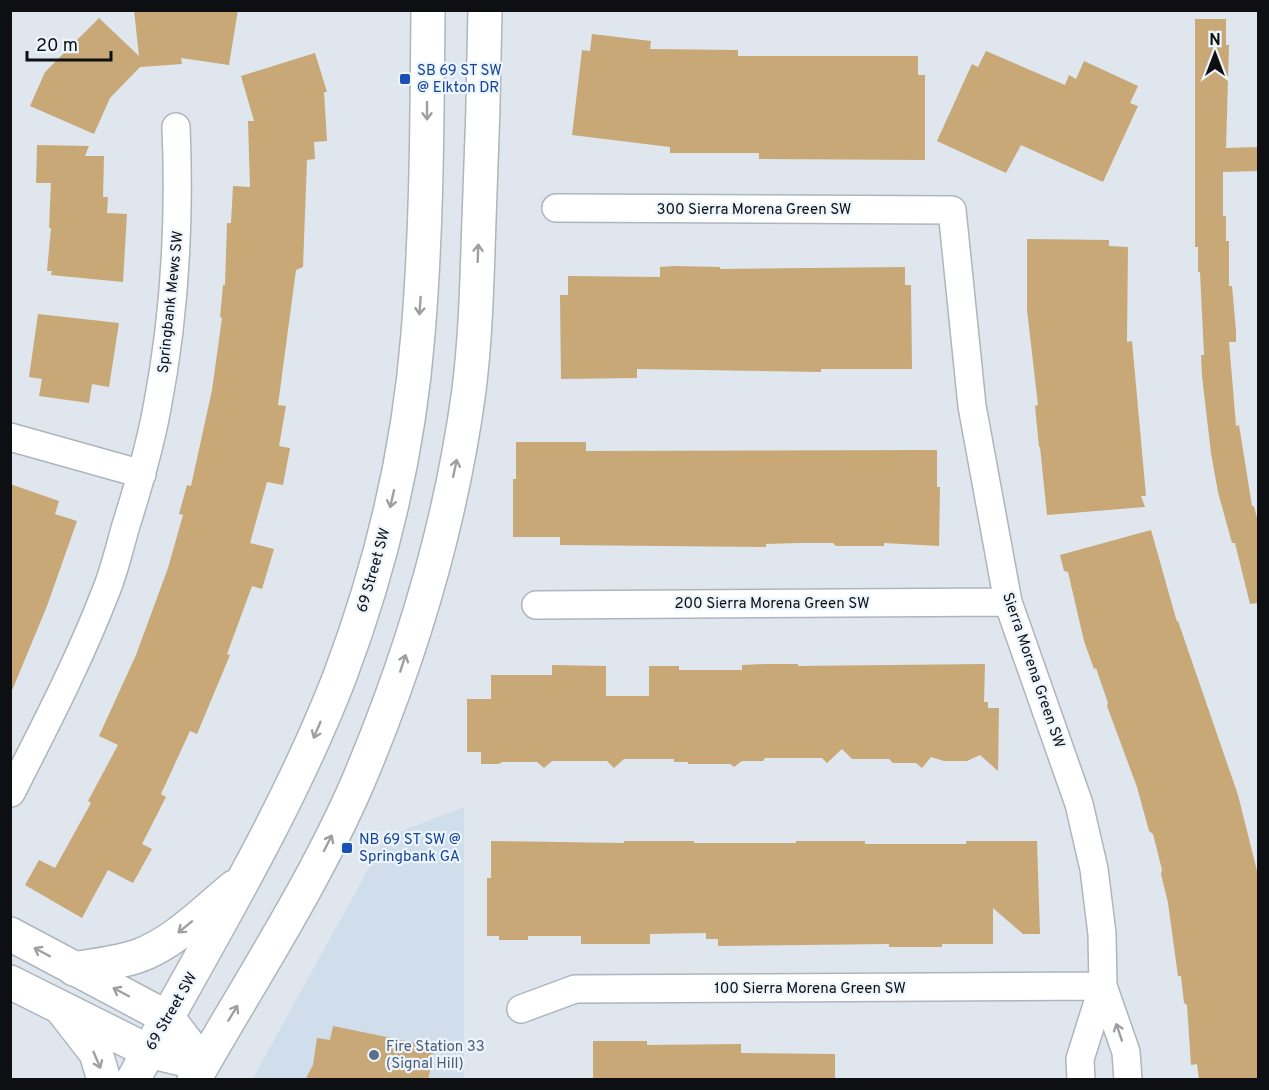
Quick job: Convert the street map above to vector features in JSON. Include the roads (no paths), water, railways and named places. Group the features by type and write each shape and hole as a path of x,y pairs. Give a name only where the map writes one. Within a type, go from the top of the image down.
{"main road":[{"name":"69 Street SW","path":"133,1080 247,876 292,787 340,676 375,567 398,472 418,337 426,190 428,10"},
{"path":"199,1072 284,926 326,848 357,783 393,692 421,609 457,464 469,390 476,321 485,10"},
{"path":"484,76 508,10"},
{"path":"74,969 129,958 154,948 182,929 247,876"},
{"path":"10,934 168,1018 199,1072"},
{"path":"10,982 148,1051 199,1072"},
{"path":"61,1008 96,1053 104,1080"}],"street":[{"name":"Springbank Mews SW","path":"11,793 73,670 107,590 142,474 157,410 165,362 176,268 178,193 176,127"},
{"name":"300 Sierra Morena Green SW","path":"556,208 952,210"},
{"name":"Sierra Morena Green SW","path":"952,210 972,406 1008,602 1079,804 1094,869 1102,934 1103,986 1126,1052 1128,1080"},
{"path":"10,437 142,474"},
{"name":"200 Sierra Morena Green SW","path":"536,605 1008,602"},
{"name":"Sierra Morena Green SW","path":"1082,1080 1080,1059 1103,986"},
{"name":"100 Sierra Morena Green SW","path":"521,1009 575,989 1103,986"}],"place":[{"name":"SB 69 ST SW @ Elkton DR","path":"405,79"},
{"name":"NB 69 ST SW @ Springbank GA","path":"347,848"},
{"name":"Fire Station 33 (Signal Hill)","path":"374,1055"}]}
